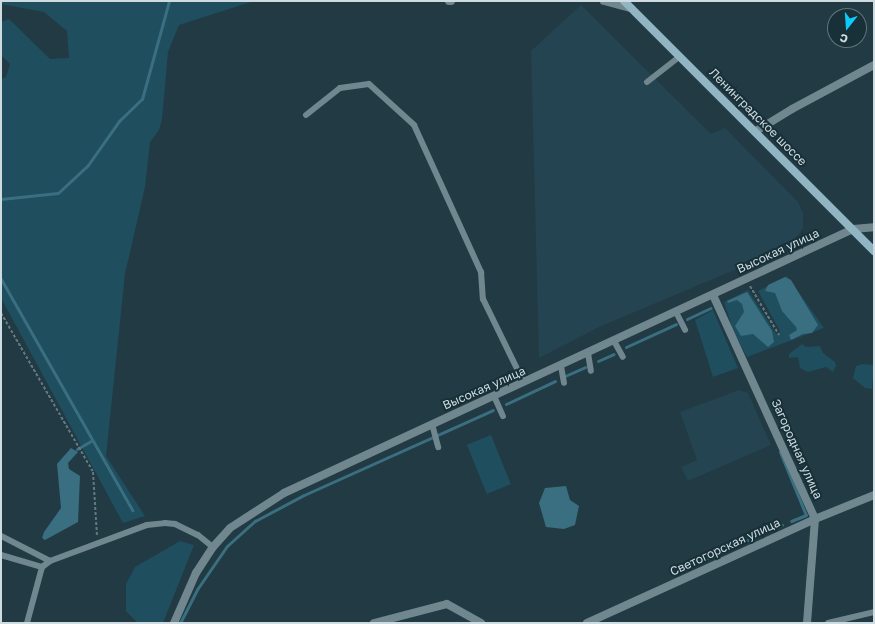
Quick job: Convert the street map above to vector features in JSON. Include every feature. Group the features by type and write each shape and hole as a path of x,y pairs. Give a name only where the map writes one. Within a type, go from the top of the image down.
{"main road":[{"name":"Ленинградское шоссе","path":"624,1 874,251"}],"street":[{"path":"604,1 631,8"},
{"path":"756,132 792,109 874,65"},
{"path":"853,229 874,227"},
{"name":"Высокая улица","path":"174,623 196,573 213,548 230,528 284,492 433,427 494,396 853,229"},
{"name":"Загородная улица","path":"713,295 815,519 807,622"},
{"name":"Светогорская улица","path":"587,623 815,519 874,495"},
{"path":"374,623 447,604 481,623"}],"lane":[{"path":"647,82 680,57"},
{"path":"306,115 340,88 369,84 414,125 482,272 483,299 524,383"},
{"path":"676,312 686,330"},
{"path":"614,341 623,357"},
{"path":"588,353 591,371"},
{"path":"560,366 564,383"},
{"path":"494,396 503,416"},
{"path":"433,427 438,446"},
{"path":"27,623 42,567 50,561 147,525 165,523 175,524 198,535 213,548"},
{"path":"1,536 50,561"},
{"path":"1,555 42,567"},
{"path":"828,623 874,612"}],"path":[{"path":"746,280 779,334"},
{"path":"1,313 93,472 97,543"}],"shaded area":[{"path":"1,1 254,1 179,25 168,52 162,119 159,130 150,142 145,187 125,274 106,456 145,516 123,523 1,298 1,79 6,77 10,64 1,55 1,22 9,19 50,59 69,58 67,31 44,12 1,4"},
{"path":"581,5 711,134 725,128 798,202 803,213 803,228 791,246 599,327 539,358 531,51"},
{"path":"787,276 824,328 747,357 733,330 724,302 748,290 776,334 780,331 758,291"},
{"path":"785,277 791,280 818,325 812,333 803,334 791,340 789,335 797,330 796,327 782,311 775,293 765,291 768,285"},
{"path":"747,292 772,331 774,342 768,347 753,334 741,336 735,326 744,312 742,304 737,300 728,303 727,301"},
{"path":"713,310 738,368 713,377 695,320"},
{"path":"802,344 806,347 820,346 823,353 835,362 836,366 833,372 826,367 808,372 800,368 798,357 789,358 789,354"},
{"path":"862,364 874,365 872,389 865,388 853,378 856,366"},
{"path":"739,390 748,393 771,445 688,481 681,467 697,460 680,412"},
{"path":"491,435 511,484 487,494 467,445"},
{"path":"71,448 78,452 68,463 69,469 80,476 78,522 45,540 42,538 44,532 61,508 57,464"},
{"path":"566,486 570,500 579,506 575,525 564,529 546,527 539,503 545,488"},
{"path":"180,541 194,545 163,623 138,623 126,611 126,584 135,567"}],"waterway":[{"path":"1,199 58,193 88,165 119,121 142,99 169,1"},
{"path":"1,279 132,510"},
{"path":"687,319 711,308"},
{"path":"626,347 676,324"},
{"path":"598,361 614,354"},
{"path":"565,376 585,367"},
{"path":"506,404 555,381"},
{"path":"180,623 198,588 227,546 255,521 304,495 493,410"},
{"path":"77,449 91,441"},
{"path":"780,452 806,515 791,521"},
{"path":"684,568 782,525"}]}
